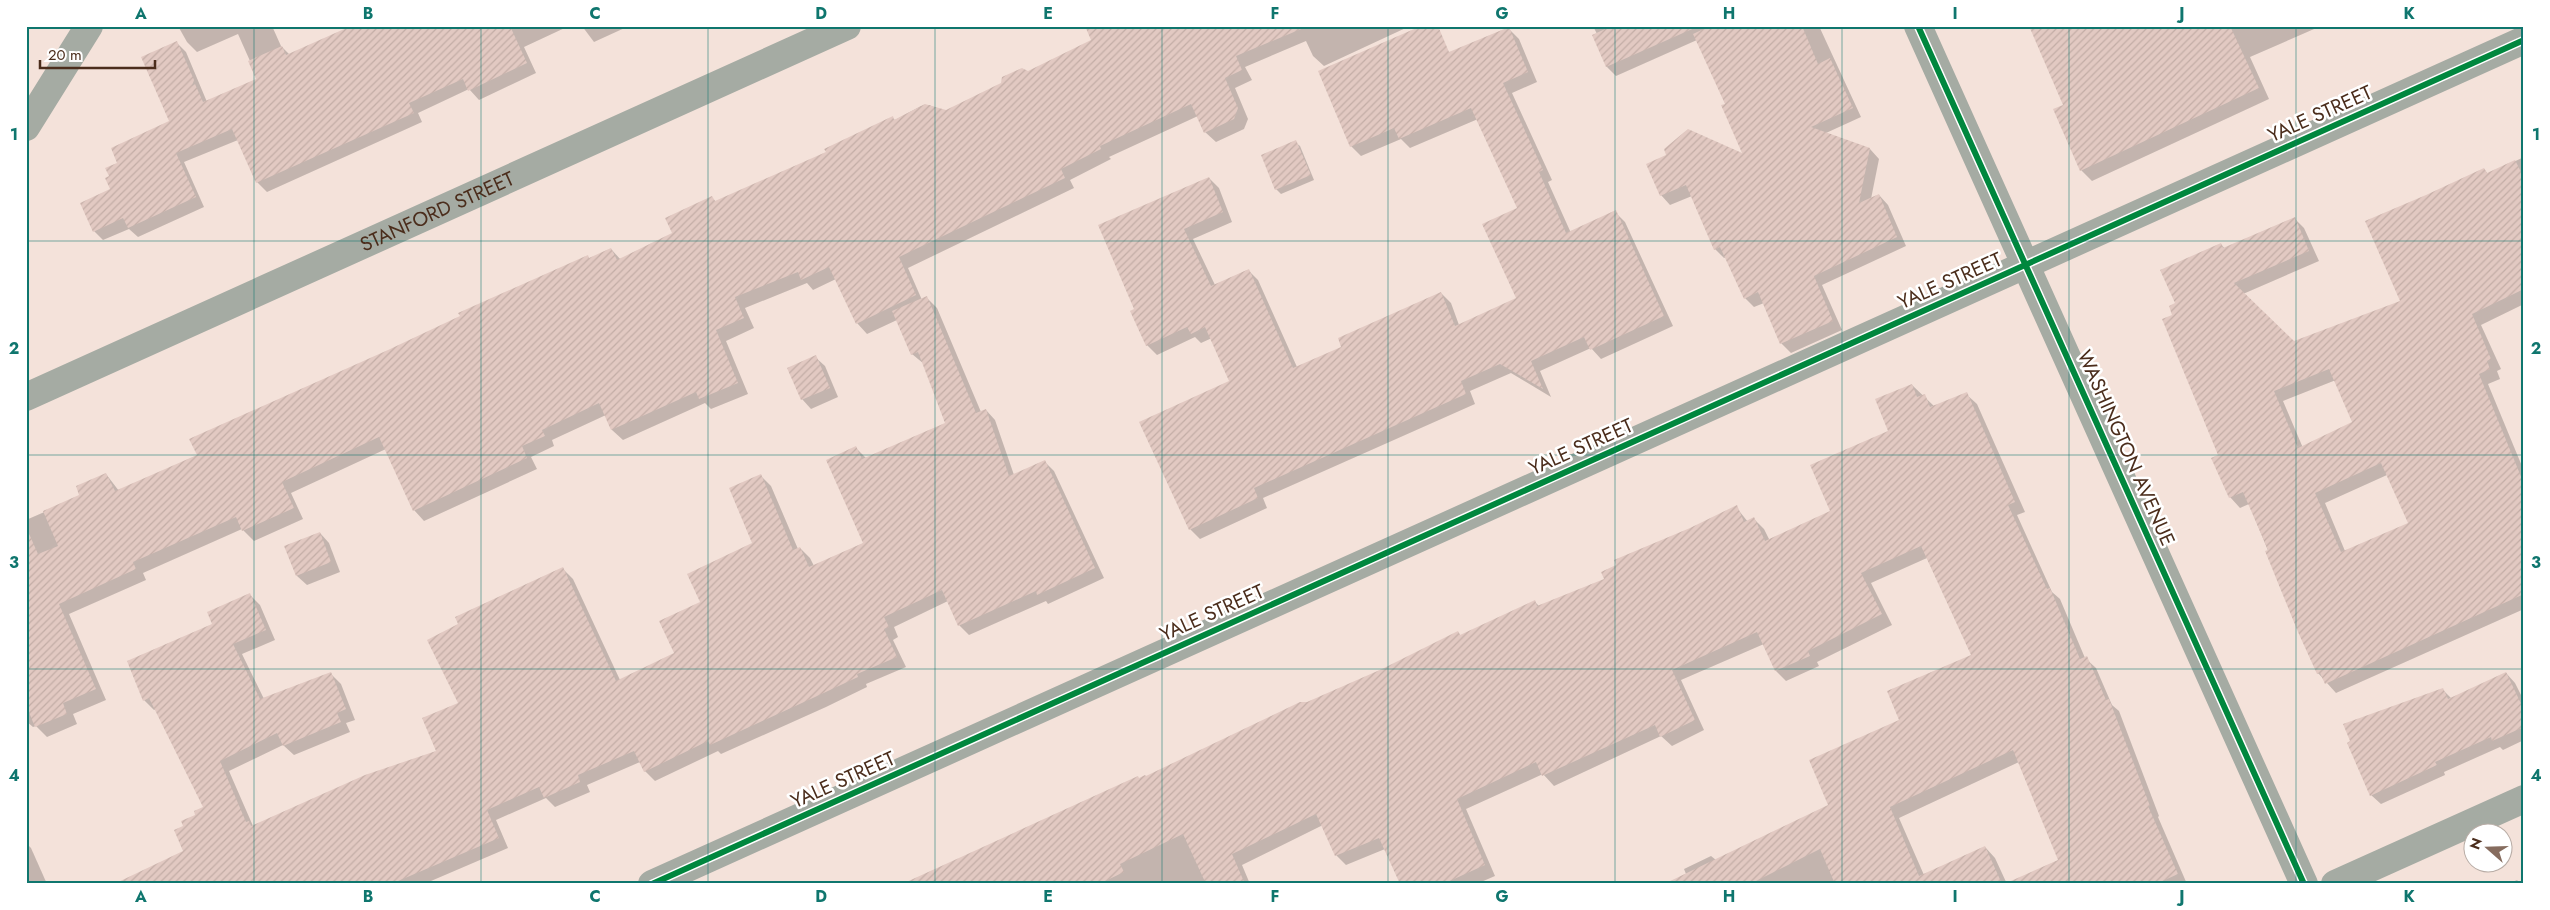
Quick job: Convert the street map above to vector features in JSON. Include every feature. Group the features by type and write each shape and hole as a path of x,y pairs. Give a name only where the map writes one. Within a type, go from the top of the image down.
{"street":[{"path":"26,127 89,26"},
{"name":"STANFORD STREET","path":"26,397 847,26"},
{"name":"WASHINGTON AVENUE","path":"1918,26 2304,884"},
{"name":"YALE STREET","path":"652,884 2524,40"},
{"path":"2334,884 2524,799"}],"building":[{"path":"351,26 510,26 527,63 468,91 463,79 409,103 414,113 256,183 232,129 176,153 196,197 128,228 123,218 93,232 80,203 110,189 105,178 109,176 105,168 117,163 111,148 169,121 141,57 177,41 194,80 192,86 195,84 203,102 256,79 248,61 282,46 286,55"},
{"path":"1085,26 1306,27 1236,56 1242,70 1225,78 1238,108 1234,119 1204,133 1191,104 1100,146 1101,149 1061,169 1065,178 899,257 916,295 856,324 829,267 801,280 798,272 735,297 744,318 716,330 738,383 699,399 696,392 611,430 599,403 542,430 545,436 522,446 527,458 413,511 379,437 282,482 294,508 242,531 236,517 133,562 136,569 59,604 96,689 63,703 67,714 35,727 26,705 26,527 38,554 58,546 43,511 79,495 76,486 106,473 115,491 197,455 189,439 388,350 460,316 458,313 588,255 589,258 611,248 617,260 672,233 665,218 712,196 715,201 826,152 824,149 893,116 894,120 925,104 946,110 1001,83 1002,77 1022,68 1028,71 1091,40"},
{"path":"1421,26 1438,26 1449,52 1509,27 1528,72 1503,83 1543,170 1539,172 1566,233 1616,210 1664,316 1590,350 1584,337 1531,361 1543,389 1500,364 1461,381 1466,394 1254,488 1258,498 1189,530 1139,422 1229,381 1205,327 1191,334 1187,327 1146,346 1130,311 1134,309 1098,225 1209,177 1223,212 1184,229 1211,286 1249,269 1293,368 1341,347 1338,338 1441,292 1455,326 1516,298 1482,224 1517,208 1471,108 1399,139 1394,128 1350,147 1318,71"},
{"path":"1612,26 1699,26 1606,67 1592,35"},
{"path":"1710,26 1802,26 1818,64 1830,58 1853,108 1811,127 1870,148 1859,203 1879,194 1897,237 1814,276 1833,321 1780,344 1758,292 1744,299 1720,247 1714,250 1686,185 1660,196 1646,164 1666,155 1664,149 1688,129 1742,153 1721,105 1725,104 1693,34"},
{"path":"2029,26 2230,26 2259,88 2080,171 2053,109 2063,105"},
{"path":"1296,140 1311,175 1275,190 1261,155"},
{"path":"2515,160 2524,178 2524,289 2472,314 2491,359 2487,361 2490,369 2479,374 2524,484 2524,594 2325,684 2320,673 2317,674 2298,632 2265,551 2268,550 2243,492 2229,498 2211,458 2218,455 2162,319 2172,315 2169,306 2175,303 2160,270 2221,243 2223,248 2295,217 2309,251 2234,283 2294,341 2400,301 2365,221 2484,168 2487,173","holes":["2329,369 2352,422 2298,448 2274,391","2381,463 2408,523 2341,552 2315,493"]},
{"path":"927,296 976,413 986,409 1009,476 1045,460 1095,568 1037,595 1036,591 958,626 942,590 884,617 889,627 884,629 897,657 857,674 858,677 710,745 708,741 644,772 634,751 578,775 580,782 544,798 539,787 487,810 499,838 391,884 114,884 183,851 174,830 183,826 181,821 195,815 194,811 203,807 149,698 143,701 127,661 212,624 207,612 250,593 266,630 233,644 260,699 331,672 346,709 337,713 341,722 283,746 277,733 220,761 246,822 249,821 251,826 365,775 436,751 422,718 458,703 427,640 458,624 455,617 563,567 616,681 674,653 659,621 700,602 687,574 752,543 729,488 761,474 793,550 800,547 809,567 863,543 826,460 856,446 862,459 945,423 918,352 911,355 892,311"},
{"path":"816,355 830,388 801,400 787,368"},
{"path":"1912,384 1917,397 1925,394 1930,407 1967,392 2015,502 2008,505 2047,589 2050,588 2080,659 2087,656 2106,700 2109,699 2150,806 2148,806 2178,874 2156,884 2004,884 2058,860 2013,750 1890,807 1919,876 1985,846 2002,884 1835,884 1820,849 1750,884 1664,884 1828,805 1809,760 1899,720 1887,691 1971,655 1921,546 1861,573 1882,614 1808,651 1810,656 1775,671 1757,632 1672,670 1695,720 1660,737 1655,725 1542,776 1536,762 1457,799 1485,865 1443,884 1400,884 1379,838 1335,856 1316,814 1232,854 1245,884 1206,884 1183,834 1120,864 1124,872 1099,884 902,884 1138,776 1139,778 1146,776 1300,702 1307,702 1382,669 1458,631 1460,635 1535,600 1537,606 1604,579 1601,572 1616,565 1614,560 1690,528 1737,505 1744,522 1754,517 1765,541 1830,511 1810,465 1888,431 1875,399"},
{"path":"320,532 331,562 296,576 284,546"},
{"path":"2506,672 2524,710 2524,727 2492,741 2491,737 2435,762 2437,765 2370,796 2347,743 2350,741 2343,724 2443,688 2448,699"}],"cycle path":[{"path":"1918,26 2304,884"},
{"path":"652,884 2524,40"}]}
